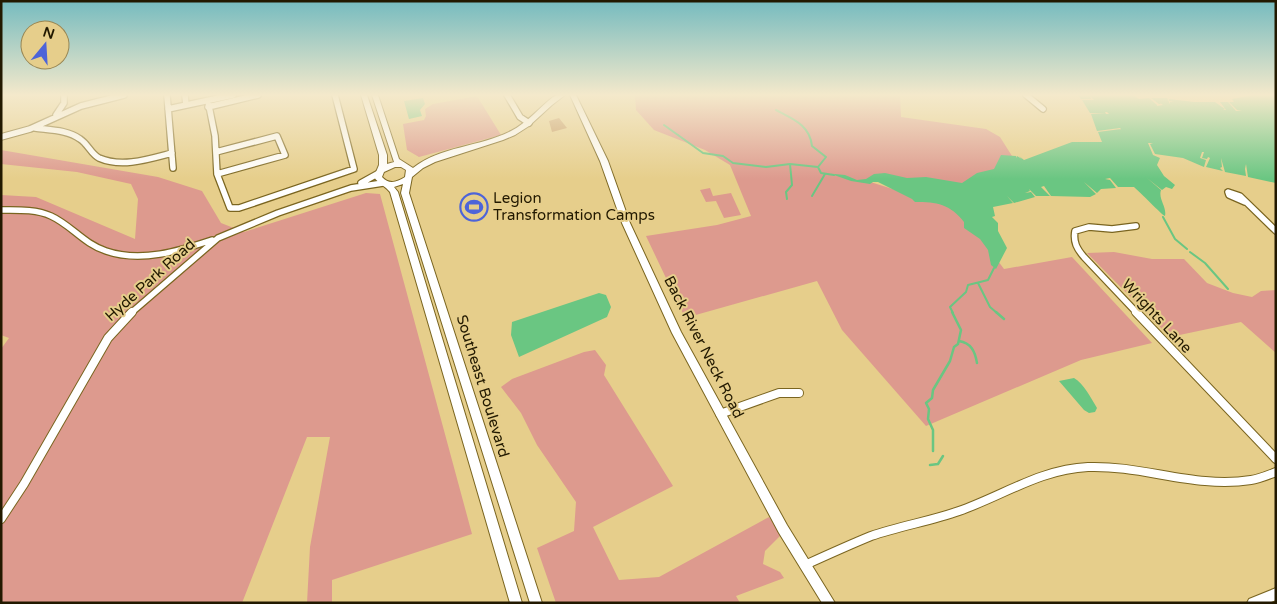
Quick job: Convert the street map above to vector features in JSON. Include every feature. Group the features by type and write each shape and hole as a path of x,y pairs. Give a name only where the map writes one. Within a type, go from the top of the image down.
{"main road":[{"path":"373,123 383,155 383,165 379,172"},
{"path":"384,123 396,160 410,169 409,176"},
{"path":"385,184 403,182 416,170 435,160 508,135 529,123"},
{"name":"Back River Neck Road","path":"586,123 604,161 626,223 677,333 756,480 829,603"},
{"path":"379,172 386,166 435,160"},
{"name":"Southeast Boulevard","path":"379,172 379,180 394,192 516,603"},
{"name":"Southeast Boulevard","path":"409,176 405,193 536,603"},
{"path":"1253,603 1276,594"}],"street":[{"path":"1,137 16,135 43,123"},
{"path":"169,123 174,168"},
{"path":"212,123 215,136 217,174 230,208 239,208 352,171 354,169 353,161 342,123"},
{"path":"35,128 65,133 78,138 93,154 105,160 127,162 172,153"},
{"path":"216,152 277,136 285,155 217,174"},
{"name":"Hyde Park Road","path":"1,519 24,484 108,338 135,309 218,238 278,213 351,188 379,172"},
{"name":"Hyde Park Road","path":"351,188 385,184"},
{"path":"1245,202 1276,231"},
{"path":"1,210 46,214 58,220 92,245 120,254 137,256 161,254 218,238"},
{"name":"Wrights Lane","path":"1136,226 1112,230 1084,227 1075,231 1073,239 1076,247 1087,260 1276,459"},
{"path":"720,414 779,393 799,393"},
{"path":"806,565 872,536 960,511 1024,482 1062,470 1087,467 1125,468 1197,480 1228,482 1252,480 1276,472"}],"shaded area":[{"path":"494,123 501,135 419,157 407,150 403,124"},
{"path":"648,123 945,123 986,129 1000,137 1012,156 995,170 960,185 864,180 899,191 944,200 966,218 1004,269 1072,257 1152,343 1081,360 926,426 842,330 817,281 685,318 646,236 717,225 751,216 730,165 705,150 654,130"},
{"path":"1094,123 1276,123 1276,183 1248,177 1246,164 1246,176 1225,172 1221,158 1222,167 1220,168 1223,171 1206,167 1210,158 1202,158 1204,152 1202,152 1200,158 1206,160 1204,167 1183,158 1155,154 1150,144 1153,143 1148,143 1153,155 1160,158 1157,165 1164,176 1175,185 1172,189 1166,187 1162,190 1147,178 1161,190 1165,216 1134,187 1118,187 1110,178 1105,179 1110,180 1116,188 1101,189 1097,193 1084,182 1096,194 1090,197 1051,196 1044,186 1041,187 1050,196 1036,196 1029,189 1030,191 1025,193 1031,192 1035,197 1014,203 1007,196 1013,203 993,207 995,216 992,217 998,223 998,231 1007,248 996,269 991,265 988,250 980,239 964,228 964,222 954,211 942,205 915,202 878,182 870,184 851,181 834,175 845,175 857,180 866,179 874,174 885,173 907,178 926,177 962,183 977,173 994,169 1001,155 1016,156 1016,158 1017,156 1022,159 1019,156 1024,160 1072,142 1102,142 1098,132 1121,129 1097,131"},
{"path":"1,150 158,177 202,191 221,223 244,232 366,193 380,194 472,534 332,580 332,603 307,603 310,547 330,437 307,437 242,603 1,603 1,349 9,338 1,335 1,195 36,197 135,239 138,199 131,184 77,172 1,164"},
{"path":"710,188 713,196 731,193 741,215 724,218 716,201 706,202 700,190"},
{"path":"1114,252 1152,259 1184,259 1207,283 1233,293 1252,297 1261,291 1276,290 1276,353 1241,322 1170,337 1087,253"},
{"path":"599,293 606,295 611,307 607,317 519,357 511,335 512,322"},
{"path":"595,350 606,365 604,375 673,486 593,527 619,580 659,577 769,517 781,535 765,551 763,564 780,572 784,578 736,596 740,603 556,603 537,548 574,531 576,502 537,445 521,413 501,387 512,379 584,352"},
{"path":"1074,378 1090,396 1097,408 1095,412 1089,413 1084,410 1059,381"}],"building":[{"path":"550,123 563,123 567,128 552,132"}],"waterway":[{"path":"799,123 808,133 812,146 826,157 818,167"},
{"path":"664,125 703,153 723,156 733,163 766,167 790,164"},
{"path":"787,199 786,192 792,185 790,164"},
{"path":"790,164 818,167"},
{"path":"818,167 821,173 834,175"},
{"path":"812,196 825,174"},
{"path":"1163,217 1175,239 1187,249"},
{"path":"1190,252 1205,263 1228,289"},
{"path":"953,313 950,307 966,292 968,285 988,280 994,268"},
{"path":"978,283 990,307 997,313"},
{"path":"933,451 933,430 928,419 929,409 926,403 932,398 933,390 950,361 954,347 958,344 961,330 952,312"},
{"path":"996,312 1004,319"},
{"path":"959,341 972,348 977,363"},
{"path":"930,465 938,464 943,456"}],"place":[{"name":"Legion Transformation Camps","path":"474,207"}]}
